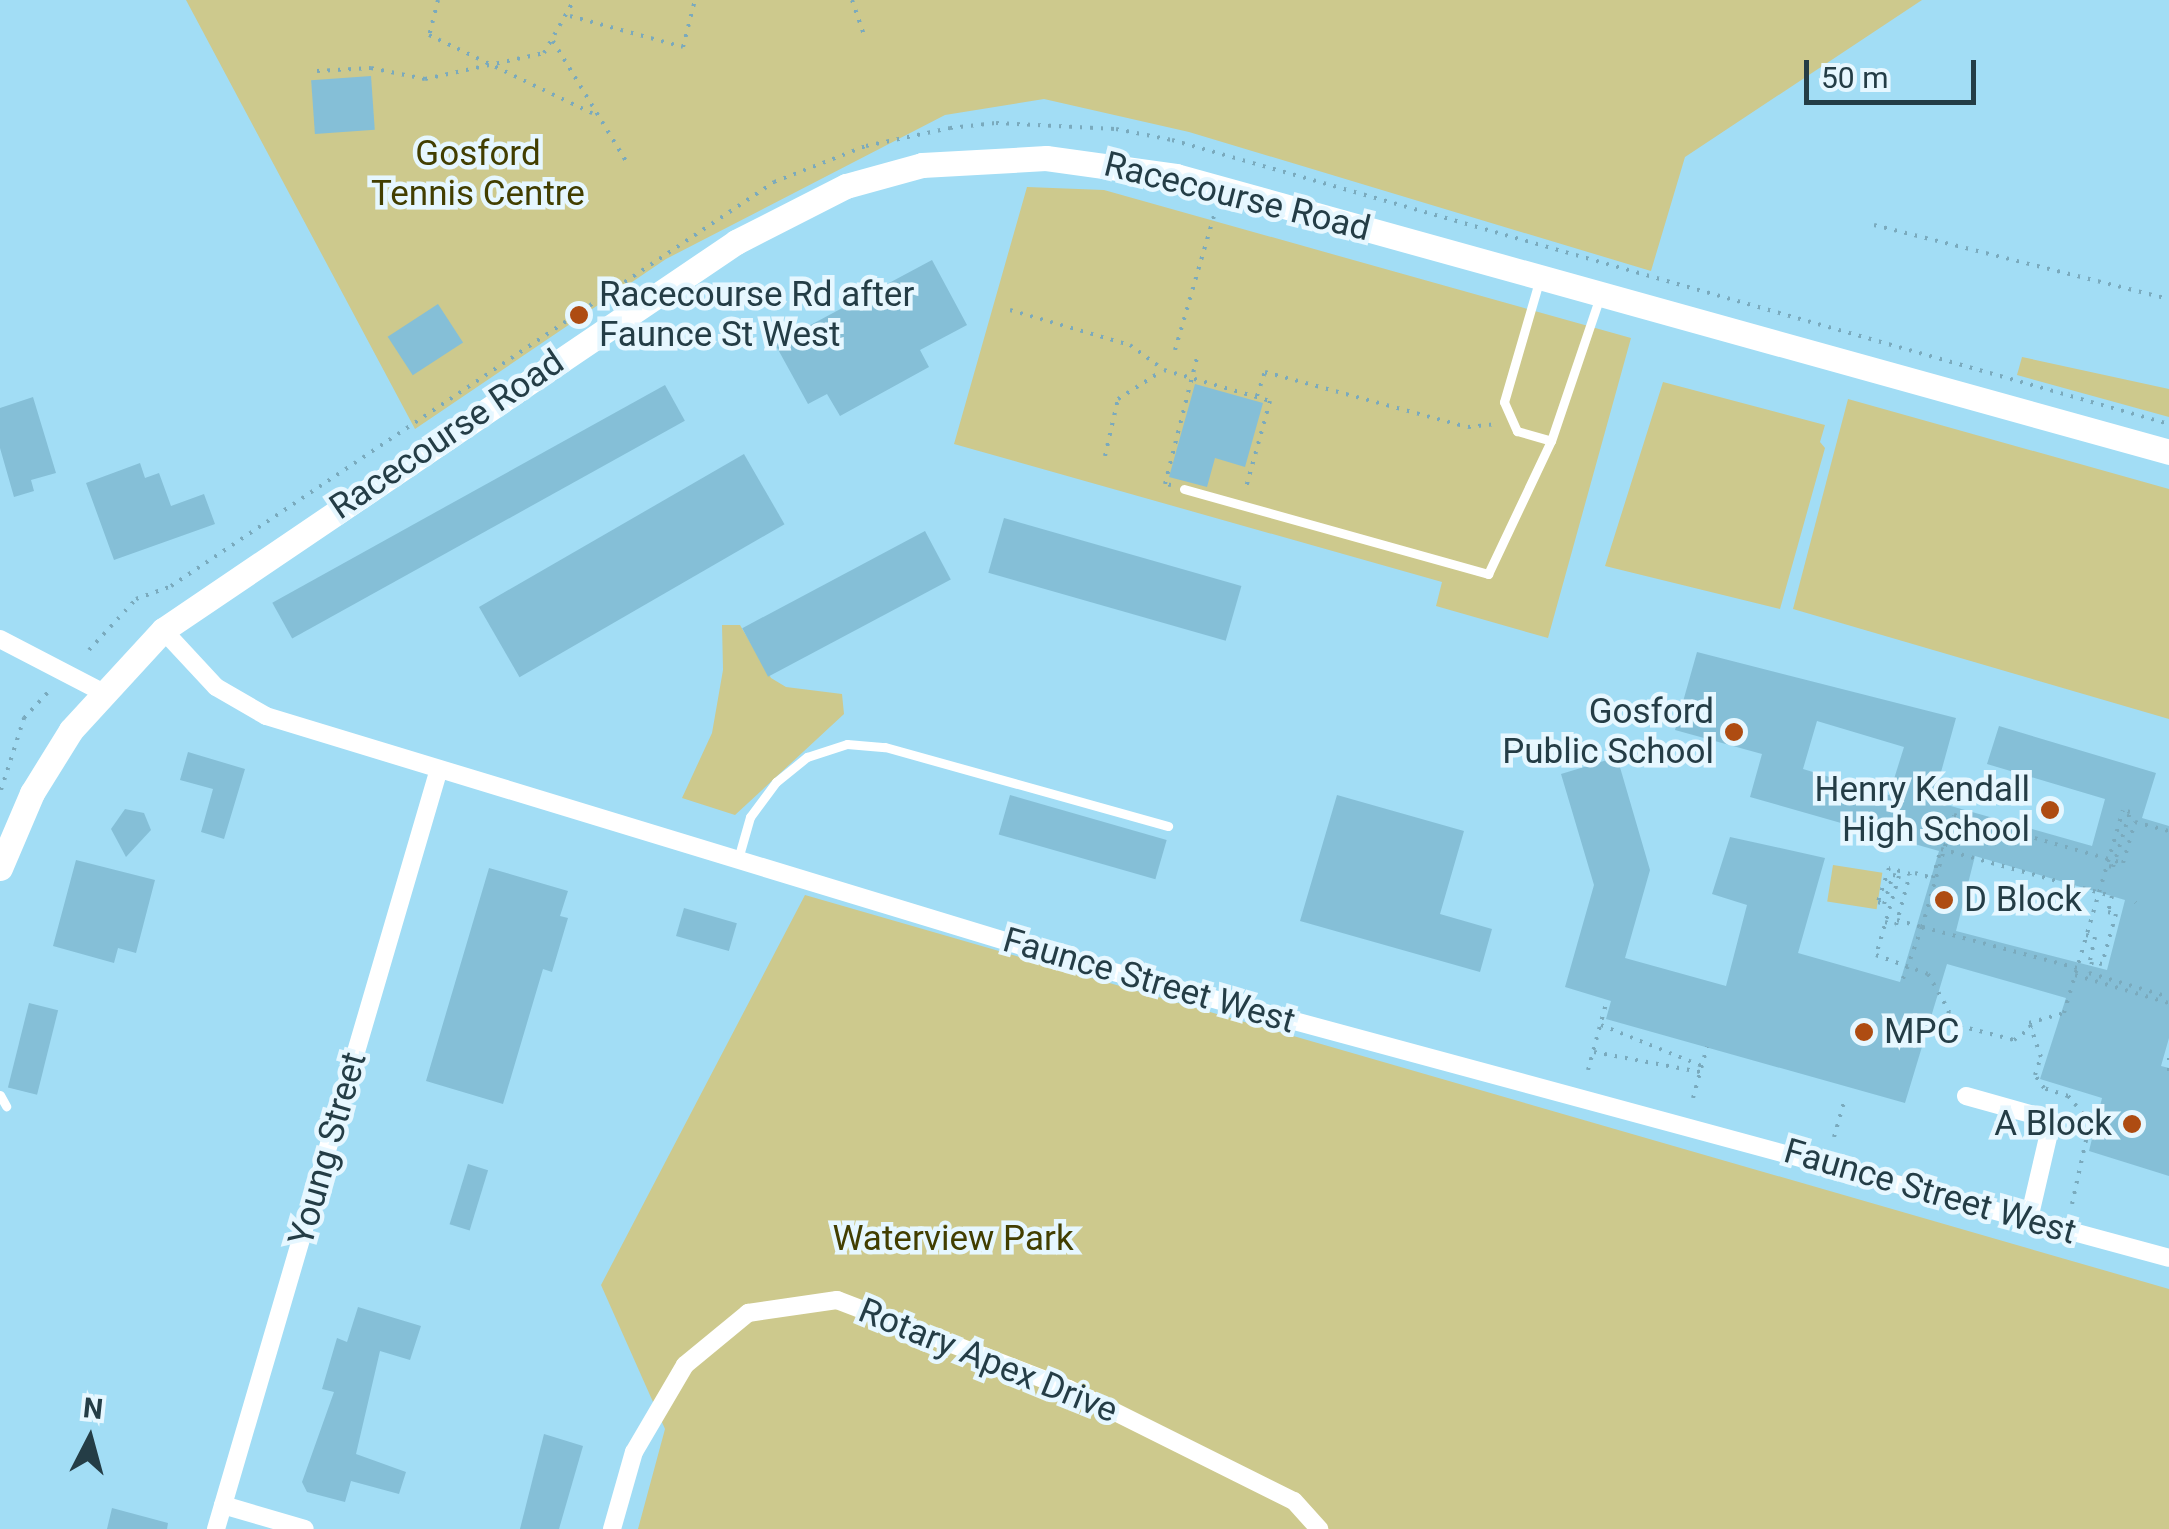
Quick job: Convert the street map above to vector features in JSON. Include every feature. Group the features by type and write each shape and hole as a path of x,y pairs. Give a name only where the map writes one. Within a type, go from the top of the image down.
{"main road":[{"name":"Racecourse Road","path":"0,868 32,793 102,692 163,630 681,277 834,192 922,165 1003,157 1126,165 1222,188 2169,452"}],"street":[{"name":"Faunce Street West","path":"163,630 232,700 440,769 1051,955 2169,1258"},
{"path":"0,639 102,692"},
{"name":"Young Street","path":"216,1529 440,769"},
{"path":"1966,1096 2052,1120 2028,1219"},
{"name":"Rotary Apex Drive","path":"612,1529 634,1452 685,1365 748,1314 837,1300 1069,1390 1294,1501 1319,1529"},
{"path":"223,1505 305,1529"}],"lane":[{"path":"1540,277 1504,402 1517,430 1551,441"},
{"path":"1184,489 1488,574 1551,441 1600,293"},
{"path":"738,860 750,816 776,782 807,757 846,744 884,747 1168,826"},
{"path":"0,1095 6,1106"}],"path":[{"path":"438,0 429,36 592,112"},
{"path":"317,71 371,68 425,79 544,52 570,16 574,0"},
{"path":"570,16 683,47 695,0"},
{"path":"852,0 864,34"},
{"path":"552,41 592,112 626,161"},
{"path":"90,650 136,599 170,586 774,182 866,146 966,126 1116,129 1172,140 2169,424"},
{"path":"1175,350 1222,188"},
{"path":"1874,225 2169,299"},
{"path":"1010,310 1130,344 1164,370 1270,401 1240,505"},
{"path":"1184,489 1165,484 1198,354"},
{"path":"1104,456 1118,400 1164,370"},
{"path":"1257,398 1265,372 1468,427 1512,420"},
{"path":"1,790 24,718 49,691"},
{"path":"2029,1082 2042,1057 2029,1022 2064,1013 2086,935 2123,810 2130,812 2113,867 2107,865"},
{"path":"1905,985 1954,815 2122,863 2135,822 2169,831"},
{"path":"2117,856 2122,858 2134,820 2169,831"},
{"path":"1962,1026 1960,1036 1943,1032 1949,1011 1939,987 1910,968 1876,955 1899,876 1893,875 1884,904 1878,902 1889,868 1933,878 1941,849 2112,896 2108,912 2116,914 2102,964 2092,962"},
{"path":"1886,922 1896,925 1918,861"},
{"path":"1897,920 2169,1000"},
{"path":"2086,935 2095,938 2089,973 2169,1000"},
{"path":"1588,1070 1608,1000"},
{"path":"1929,1018 2014,1040 2032,1027"},
{"path":"1601,1025 1701,1069"},
{"path":"1693,1098 1707,1047"},
{"path":"1594,1052 1701,1069"},
{"path":"2169,1058 2169,1071"},
{"path":"2035,1075 2044,1088 2068,1096 2090,1122 2072,1204"},
{"path":"1834,1137 1844,1102"}],"green space":[{"name":"Gosford Tennis Centre","path":"186,0 1922,0 1685,157 1651,271 1189,132 1044,99 945,115 666,259 415,429"},
{"path":"1027,187 1104,190 1631,338 1548,638 1436,606 1442,582 954,444"},
{"path":"2022,357 2169,389 2169,417 2017,375"},
{"path":"1663,382 1825,425 1820,442 1825,448 1780,609 1605,566"},
{"path":"1848,399 2169,489 2169,719 1793,609"},
{"path":"722,625 740,625 771,678 786,687 842,694 844,714 735,815 682,798 712,733 723,670"},
{"path":"1833,865 1882,873 1877,909 1827,902"},
{"name":"Waterview Park","path":"805,895 2169,1289 2169,1529 638,1529 665,1429 601,1285"}],"building":[{"path":"371,76 375,130 315,134 311,80"},
{"path":"932,260 967,325 920,350 929,367 840,416 827,394 808,404 775,344"},
{"path":"438,304 463,343 413,375 388,337"},
{"path":"1195,384 1263,403 1245,467 1215,458 1207,487 1169,477"},
{"path":"665,385 685,421 292,639 272,603"},
{"path":"33,397 56,473 31,480 34,491 14,497 0,448 0,408"},
{"path":"744,454 784,524 519,677 479,607"},
{"path":"140,463 145,478 159,473 171,506 204,494 215,524 114,560 86,483"},
{"path":"1004,518 1241,586 1226,641 988,573"},
{"path":"925,531 951,580 768,677 742,628"},
{"path":"1697,652 1956,718 1933,801 2092,846 2105,799 1987,764 1999,726 2156,773 2142,818 2169,826 2169,1038 2161,1066 2169,1068 2169,1176 2089,1151 2102,1098 2040,1079 2066,998 1947,964 1905,1103 1606,1019 1611,1001 1565,987 1594,885 1561,774 1617,757 1650,870 1625,958 1726,986 1747,905 1712,894 1730,837 1825,858 1798,953 1900,982 1939,851 1750,797 1762,754 1675,730","holes":["1817,721 1904,747 1889,795 1803,769","1975,856 2125,900 2107,970 1956,931"]},
{"path":"188,752 245,769 224,839 201,832 213,789 180,780"},
{"path":"1010,795 1167,840 1155,879 999,834"},
{"path":"1337,795 1464,831 1440,914 1492,929 1480,972 1300,921"},
{"path":"125,809 144,813 151,830 126,857 111,829"},
{"path":"76,860 155,880 136,953 118,948 114,963 53,946"},
{"path":"489,868 568,891 560,916 568,918 552,972 543,969 503,1104 426,1081"},
{"path":"684,908 737,923 729,951 676,936"},
{"path":"29,1003 58,1010 37,1095 8,1087"},
{"path":"468,1164 488,1170 470,1230 450,1224"},
{"path":"358,1307 421,1326 410,1360 380,1351 356,1454 406,1472 399,1494 351,1481 345,1502 307,1492 302,1482 334,1392 322,1389 337,1338 347,1342"},
{"path":"544,1434 583,1446 559,1529 520,1529"},
{"path":"112,1508 168,1523 167,1529 107,1529"}],"place":[{"name":"Racecourse Rd after Faunce St West","path":"579,315"},
{"name":"Gosford Public School","path":"1734,732"},
{"name":"Henry Kendall High School","path":"2050,810"},
{"name":"D Block","path":"1944,900"},
{"name":"MPC","path":"1864,1032"},
{"name":"A Block","path":"2132,1124"}]}
